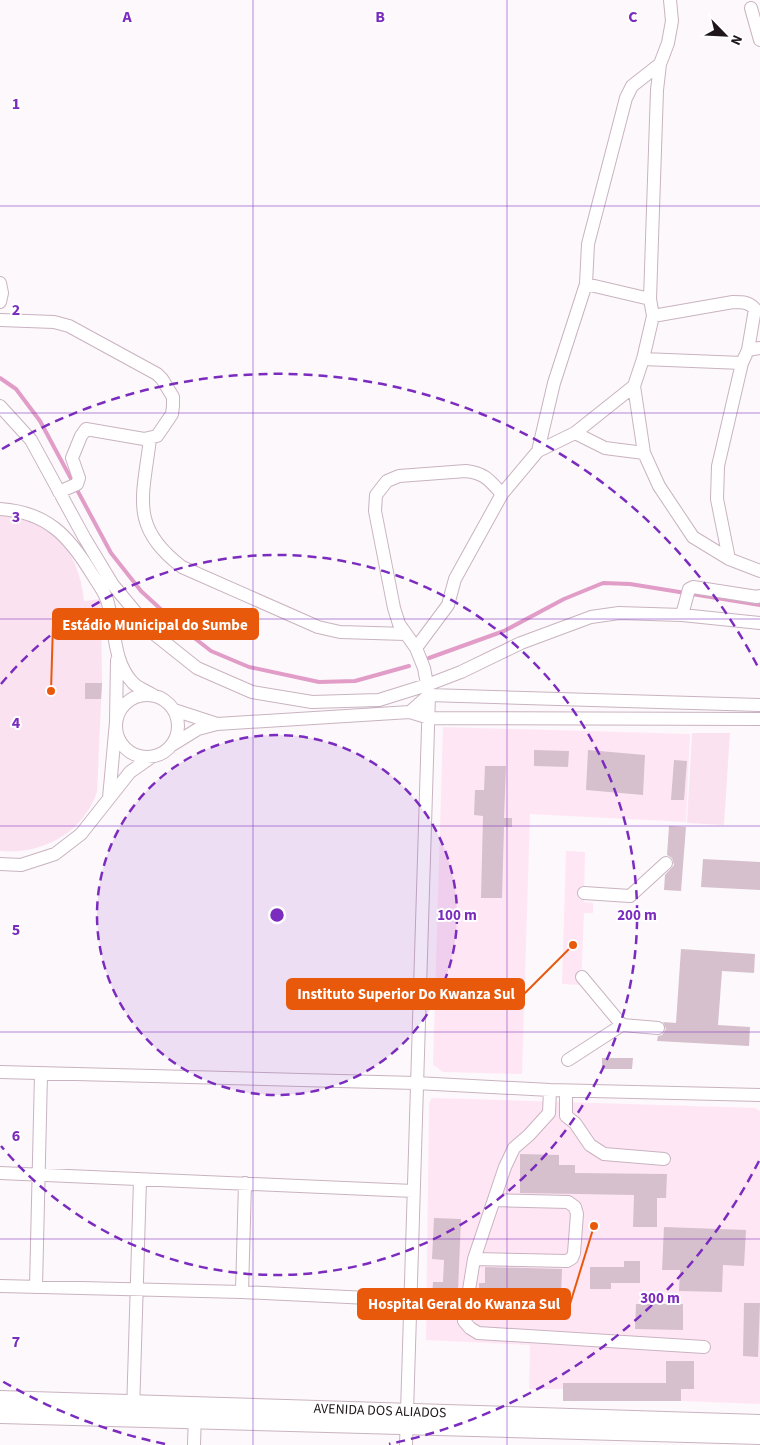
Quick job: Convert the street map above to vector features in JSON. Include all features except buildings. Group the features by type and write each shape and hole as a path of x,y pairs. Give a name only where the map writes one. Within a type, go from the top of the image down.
{"main road":[{"name":"AVENIDA DOS ALIADOS","path":"0,1399 133,1411 195,1413 407,1419 760,1423"},
{"name":"AVENIDA DOS ALIADOS","path":"0,1415 133,1411"},
{"name":"AVENIDA DOS ALIADOS","path":"407,1419 760,1436"}],"street":[{"path":"670,0 672,21 668,43 660,64 657,90 650,299 653,316 643,359 634,386 644,453 659,486 694,537 729,559 760,571"},
{"path":"751,8 760,40"},
{"path":"538,451 554,383 586,284 588,244 626,98 632,86 660,64"},
{"path":"0,283 2,293 0,302"},
{"path":"586,284 650,299"},
{"path":"653,316 733,302 746,302 755,309 754,349 742,363 718,466 718,499 729,559"},
{"path":"0,320 54,322 69,326 157,374 173,396 172,414 157,436 150,439 144,440 86,429 72,458 79,473 79,478 67,488"},
{"path":"643,359 742,363"},
{"path":"416,648 448,605 455,579 502,494 538,451 576,433 634,386"},
{"path":"0,406 31,440 67,488 113,585 153,633 197,668 252,692 312,702 380,700 428,690 760,705"},
{"path":"576,433 605,448 644,453"},
{"path":"150,439 142,504 148,530 158,546 182,567 318,627 340,632 406,634"},
{"path":"406,1445 429,718 428,690 424,668 416,648 399,624 394,608 375,511 376,495 388,481 399,476 466,471 486,476 502,494"},
{"path":"0,509 17,510 48,522 71,542 107,598 122,669 134,684 152,695 162,698 174,710 178,721 178,729 172,745"},
{"path":"682,613 688,589 693,587 725,593 760,596"},
{"path":"410,712 428,690 461,672 521,643 591,617 619,614 682,613 760,623"},
{"path":"118,654 116,732 123,747 130,753 150,758"},
{"path":"109,798 116,722 123,706 135,697 152,695"},
{"path":"174,710 217,724"},
{"path":"0,864 21,865 55,854 81,834 130,772 150,758 163,753 172,745 198,729 217,724 410,712 429,718 760,719"},
{"path":"584,893 630,896 666,864"},
{"path":"582,978 622,1025"},
{"path":"568,1060 622,1025 658,1028"},
{"path":"0,1072 416,1083 566,1091 760,1096"},
{"path":"36,1287 41,1074"},
{"path":"550,1090 549,1113 514,1148 494,1200 474,1259 464,1321 478,1333 704,1347"},
{"path":"566,1091 566,1116 576,1122 590,1145 604,1154 664,1159"},
{"path":"0,1174 38,1174 413,1191"},
{"path":"133,1411 140,1180"},
{"path":"242,1292 245,1183"},
{"path":"474,1259 567,1261 572,1258 577,1214 575,1207 568,1202 494,1200"},
{"path":"0,1286 242,1292 410,1300"},
{"path":"194,1445 195,1413"}],"shaded area":[{"path":"0,515 27,519 53,533 62,542 75,564 84,601 101,599 102,683 97,792 91,806 71,830 45,845 16,851 0,851"},
{"path":"443,727 690,734 686,822 530,814 522,1074 443,1072 433,1065"},
{"path":"692,733 730,733 724,825 687,823"},
{"path":"566,851 585,852 584,902 593,903 593,913 584,913 581,985 562,984"},
{"path":"431,1099 755,1108 760,1111 760,1404 681,1401 563,1401 563,1389 529,1389 530,1345 426,1340 429,1104"}],"waterway":[{"path":"0,378 16,389 40,421 111,553 141,591 179,626 211,651 249,667 319,682 355,681 409,666"},
{"path":"429,658 504,631 564,599 603,583 630,584 760,605"}],"place":[{"name":"Estádio Municipal do Sumbe","path":"51,691"},
{"name":"Instituto Superior Do Kwanza Sul","path":"573,945"},
{"name":"Hospital Geral do Kwanza Sul","path":"594,1226"}]}
